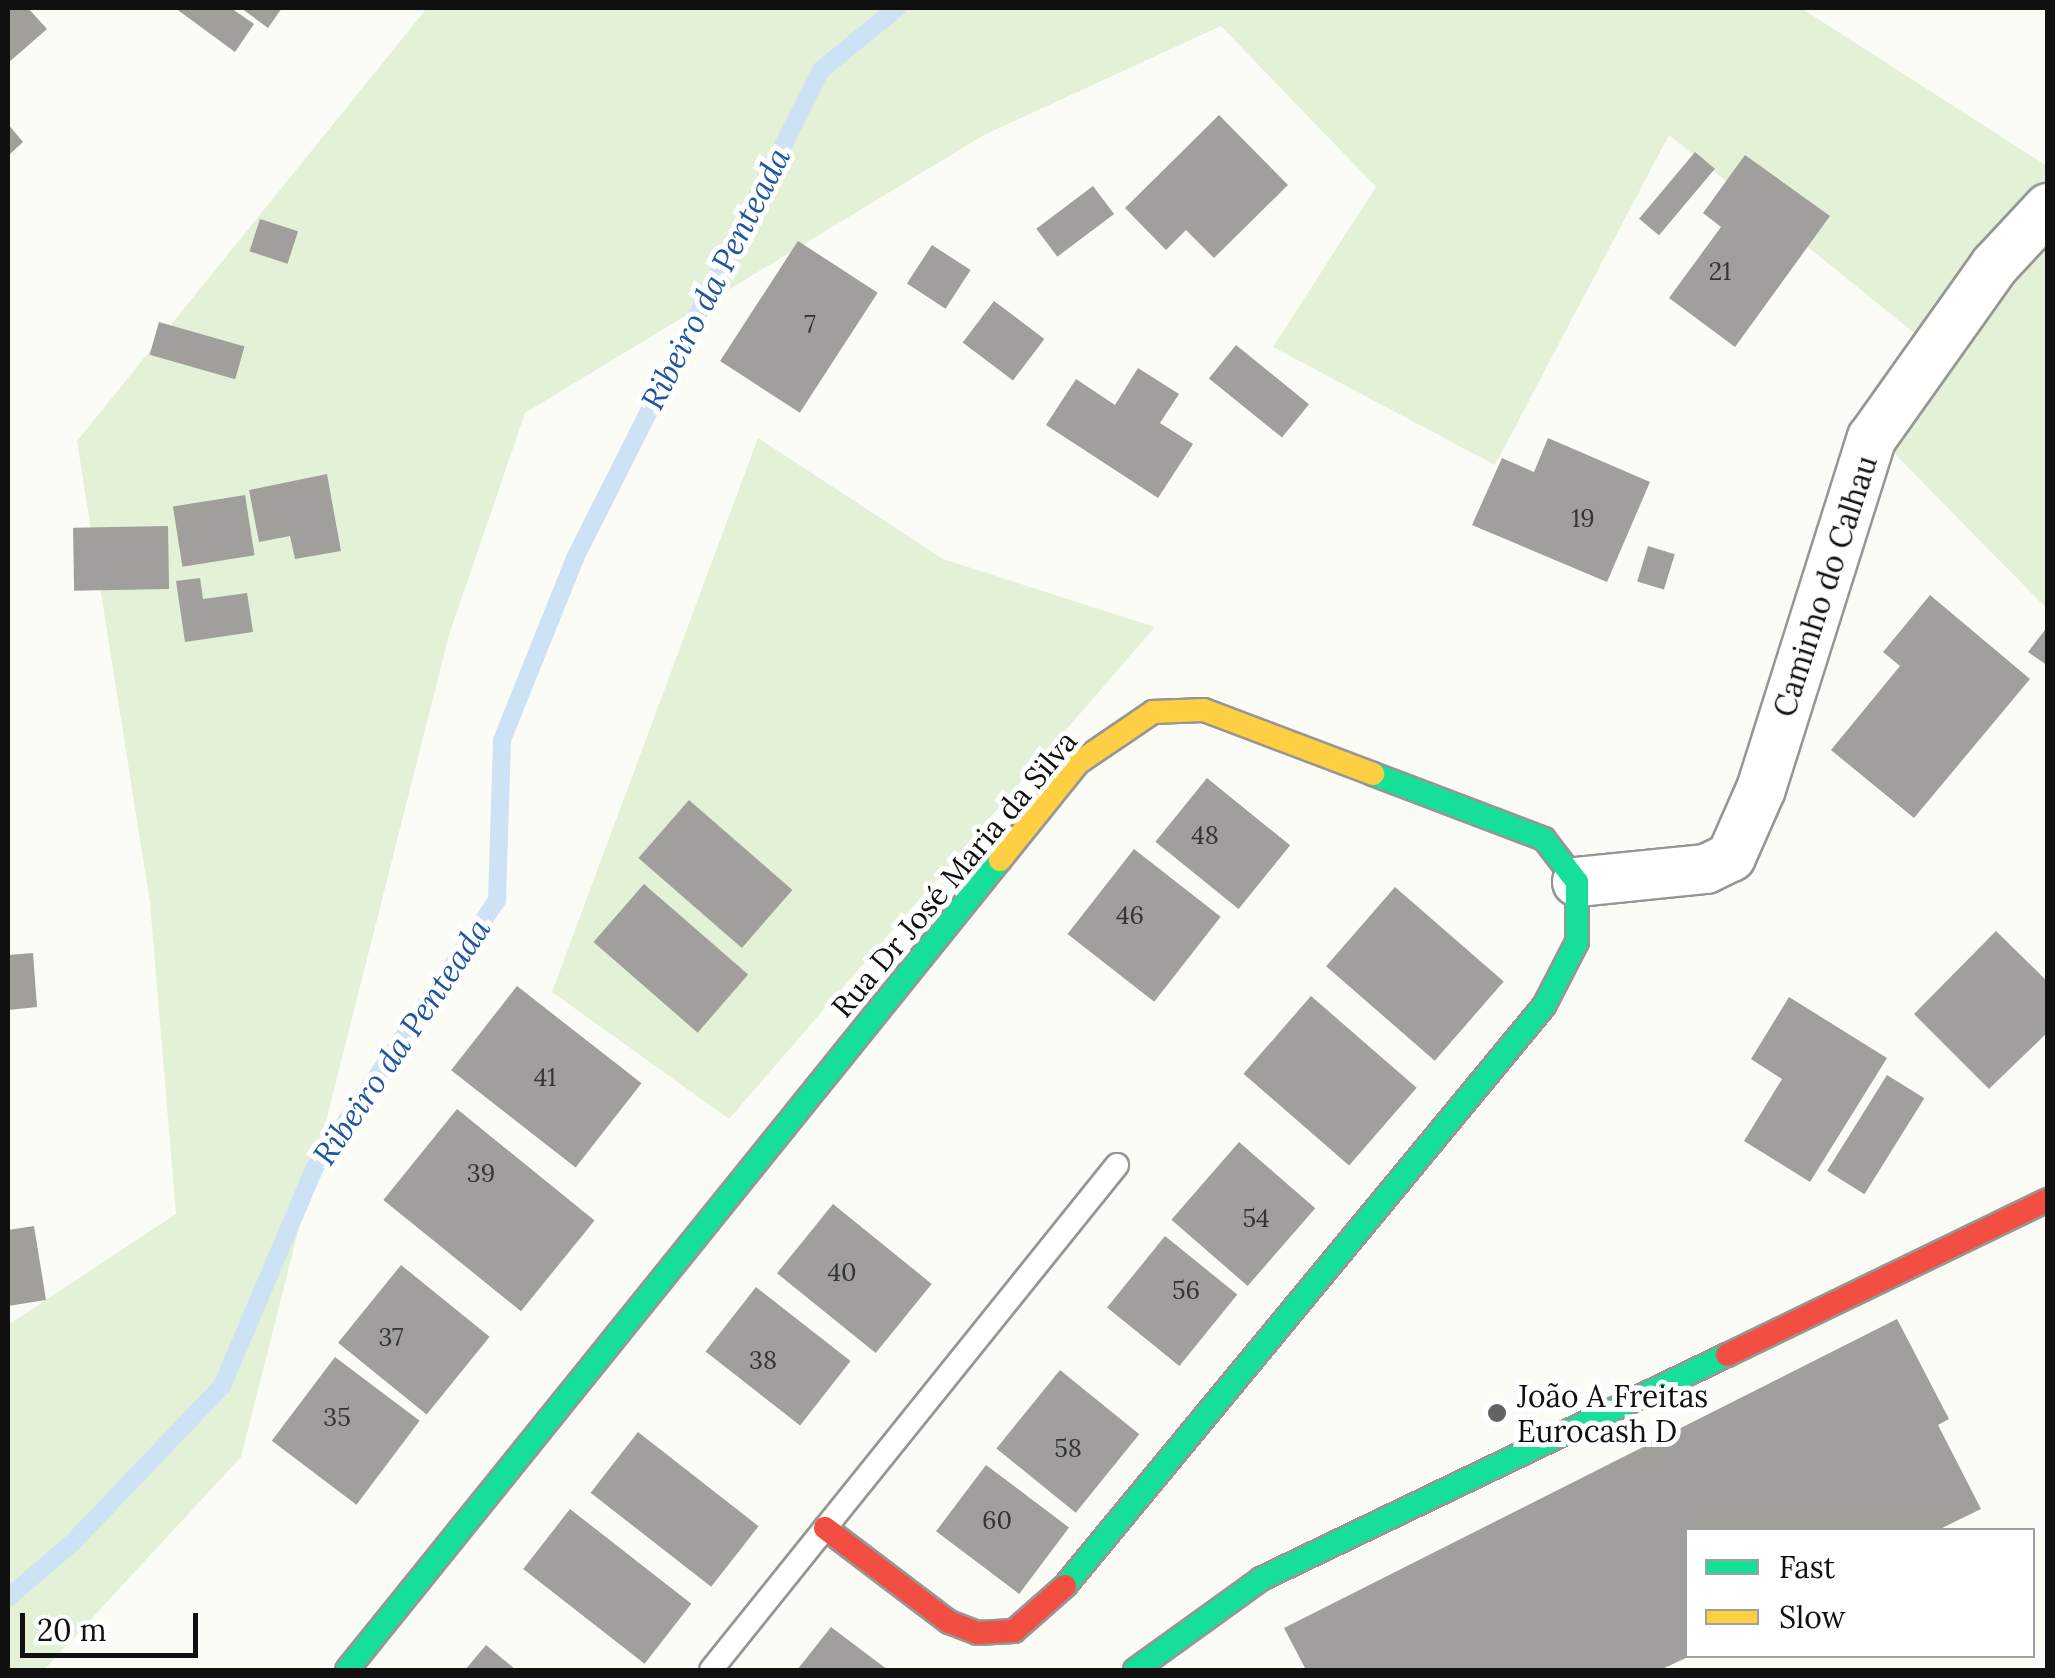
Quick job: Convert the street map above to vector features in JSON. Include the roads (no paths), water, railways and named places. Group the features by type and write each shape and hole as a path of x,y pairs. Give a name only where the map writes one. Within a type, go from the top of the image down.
{"street":[{"name":"Caminho do Calhau","path":"1577,882 1706,869 1731,857 1761,789 1872,438 1995,266 2048,208"},
{"name":"Rua Dr José Maria da Silva","path":"347,1670 1078,763 1120,727 1153,712 1204,710 1308,744 1544,839 1577,882"},
{"path":"825,1528 950,1622 976,1633 1014,1630 1043,1614 1544,1006 1577,942 1577,882"},
{"path":"1135,1670 1261,1580 2048,1200"}],"lane":[{"path":"711,1670 1117,1165"}],"waterway":[{"name":"Ribeiro da Penteada","path":"8,1598 73,1542 222,1386 315,1167 497,900 502,740 575,558 821,70 897,8"}],"place":[{"name":"João A Freitas Eurocash D","path":"1497,1413"}]}
